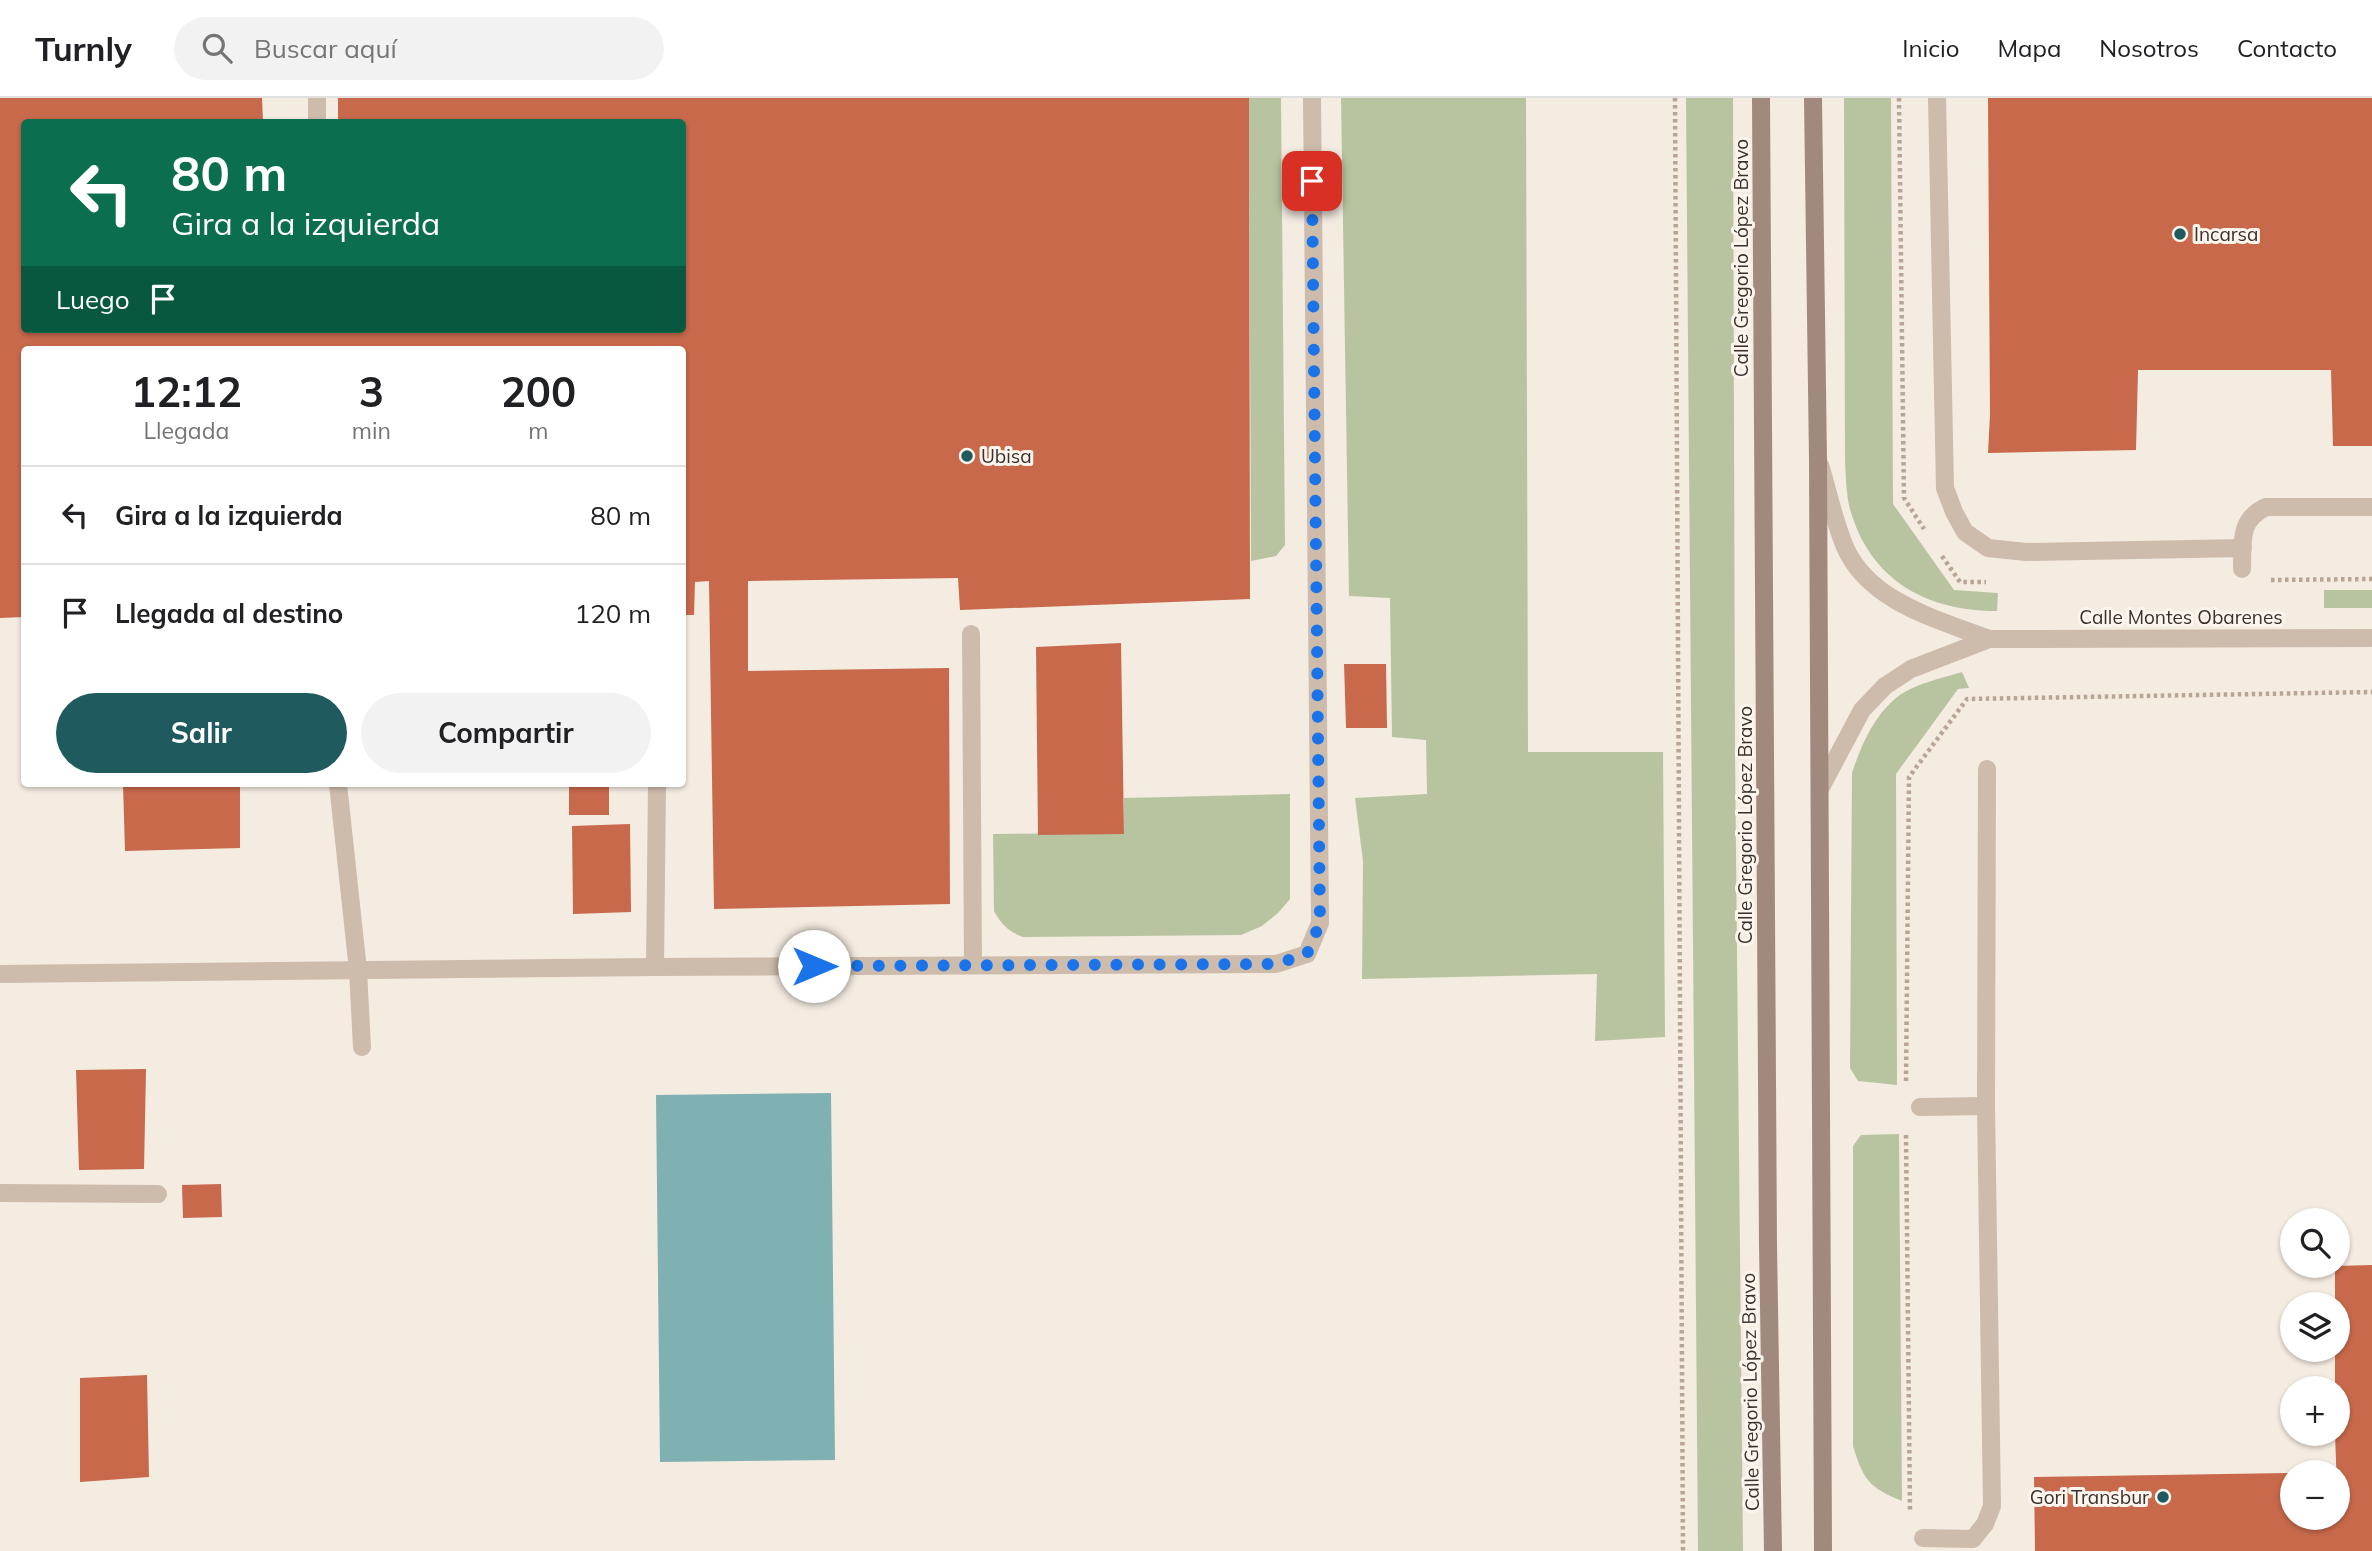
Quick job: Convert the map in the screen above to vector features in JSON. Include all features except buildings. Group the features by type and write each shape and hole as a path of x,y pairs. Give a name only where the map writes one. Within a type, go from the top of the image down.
{"main road":[{"name":"Calle Gregorio López Bravo","path":"1761,98 1768,1231 1773,1551"},
{"path":"1813,98 1818,460 1824,1551"}],"street":[{"path":"317,98 317,119"},
{"path":"0,974 1276,964 1307,954 1320,923 1312,98"},
{"path":"1937,98 1945,488 1965,532 1988,548 2025,552 2243,548"},
{"name":"Calle Montes Obarenes","path":"1818,460 1845,548 1868,581 1890,597 1921,612 1989,639"},
{"path":"2242,569 2244,527 2255,512 2266,507 2372,507"},
{"path":"971,634 973,965"},
{"name":"Calle Montes Obarenes","path":"1820,789 1862,710 1885,686 1911,669 1989,639 2372,638"},
{"path":"1923,1538 1973,1539 1986,1524 1992,1506 1986,1106 1987,769"},
{"path":"338,787 358,970 362,1047"},
{"path":"655,967 657,787"},
{"path":"1920,1107 1986,1106"},
{"path":"0,1193 158,1194"}],"path":[{"path":"1675,98 1683,1551"},
{"path":"1899,98 1904,498 1925,530"},
{"path":"1939,551 1960,582 1986,582"},
{"path":"2268,580 2372,579"}],"green space":[{"path":"1249,98 1281,98 1285,545 1276,556 1251,561"},
{"path":"1341,98 1526,98 1528,752 1663,752 1665,1037 1595,1041 1597,974 1362,979 1363,861 1355,798 1427,794 1426,740 1392,737 1390,598 1349,596"},
{"path":"1686,98 1733,98 1735,753 1743,1551 1698,1551"},
{"path":"1844,98 1891,98 1893,504 1954,590 1998,593 1997,611 1971,610 1947,605 1904,587 1871,555 1859,534 1850,509 1845,461"},
{"path":"2324,590 2372,590 2372,608 2324,608"},
{"path":"1962,672 1969,688 1958,689 1896,774 1897,1085 1858,1081 1850,1068 1852,773 1874,723 1896,698 1919,685"},
{"path":"1290,794 1290,899 1262,926 1241,935 1023,937 1006,927 994,911 993,834 1124,833 1124,798"},
{"path":"1899,1134 1902,1501 1882,1492 1869,1481 1860,1467 1853,1446 1853,1146 1861,1135"}],"water":[{"path":"831,1093 835,1460 660,1462 656,1095"}],"place":[{"name":"Incarsa","path":"2180,234"},
{"name":"Ubisa","path":"967,456"},
{"name":"Gori Transbur","path":"2163,1497"}],"route":[{"path":"814,966 1276,964 1307,954 1320,923 1312,181"}]}
